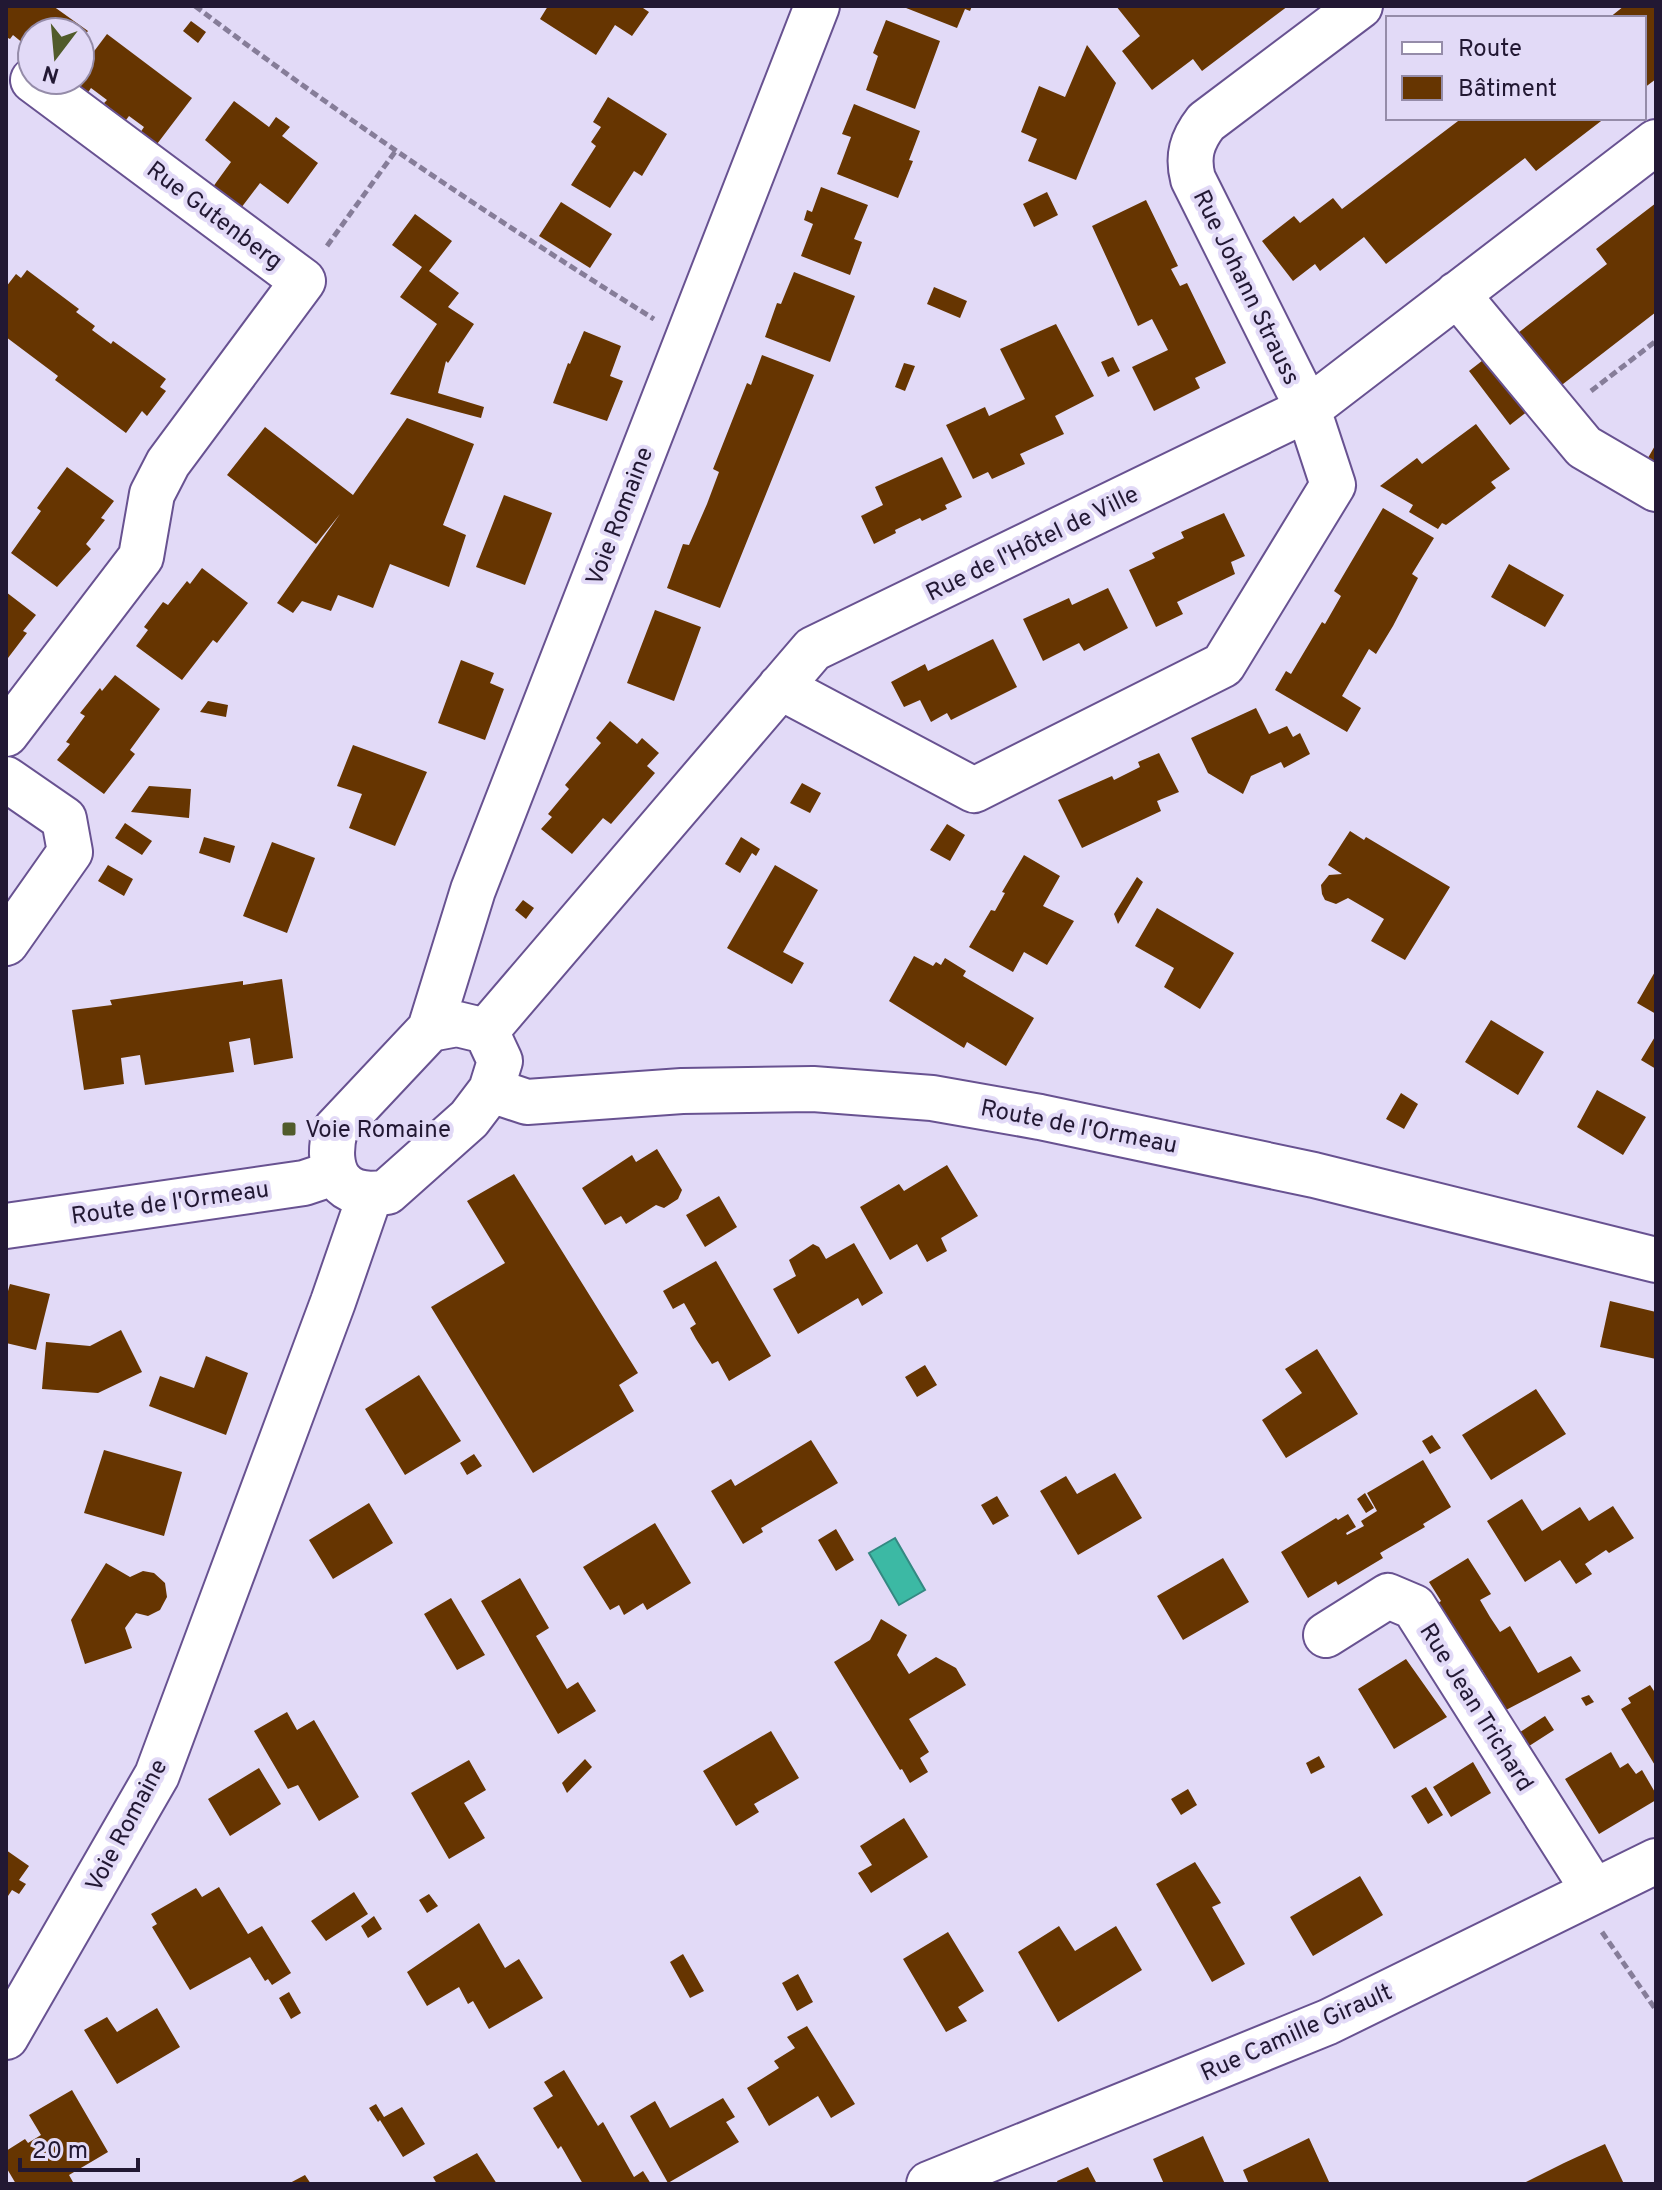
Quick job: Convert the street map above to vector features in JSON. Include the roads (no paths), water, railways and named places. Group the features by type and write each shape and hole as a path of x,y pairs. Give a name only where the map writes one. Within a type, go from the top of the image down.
{"street":[{"name":"Voie Romaine","path":"6,2037 157,1775 328,1317 352,1184 330,1152 335,1130 430,1029 473,890 817,6"},
{"name":"Rue Johann Strauss","path":"780,687 974,790 1223,665 1333,485 1308,409 1193,179 1189,164 1196,135 1206,122 1360,6"},
{"name":"Rue Gutenberg","path":"6,734 141,557 152,494 168,463 303,281 54,96"},
{"name":"Rue de l'Hôtel de Ville","path":"486,1031 813,649 1308,409 1656,142"},
{"path":"1457,294 1584,447 1656,489"},
{"path":"6,779 64,819 70,852 6,943"},
{"path":"430,1029 457,1024 486,1031 500,1061 491,1090"},
{"name":"Route de l'Ormeau","path":"6,1226 304,1183 352,1184 387,1192 469,1119 491,1090 527,1102 668,1092 813,1089 932,1098 1040,1117 1314,1175 1656,1260"},
{"name":"Rue Jean Trichard","path":"1326,1635 1388,1596 1414,1607 1586,1895"},
{"name":"Rue Camille Girault","path":"929,2184 1328,2022 1656,1861"}],"place":[{"name":"Voie Romaine","path":"289,1129"}]}
